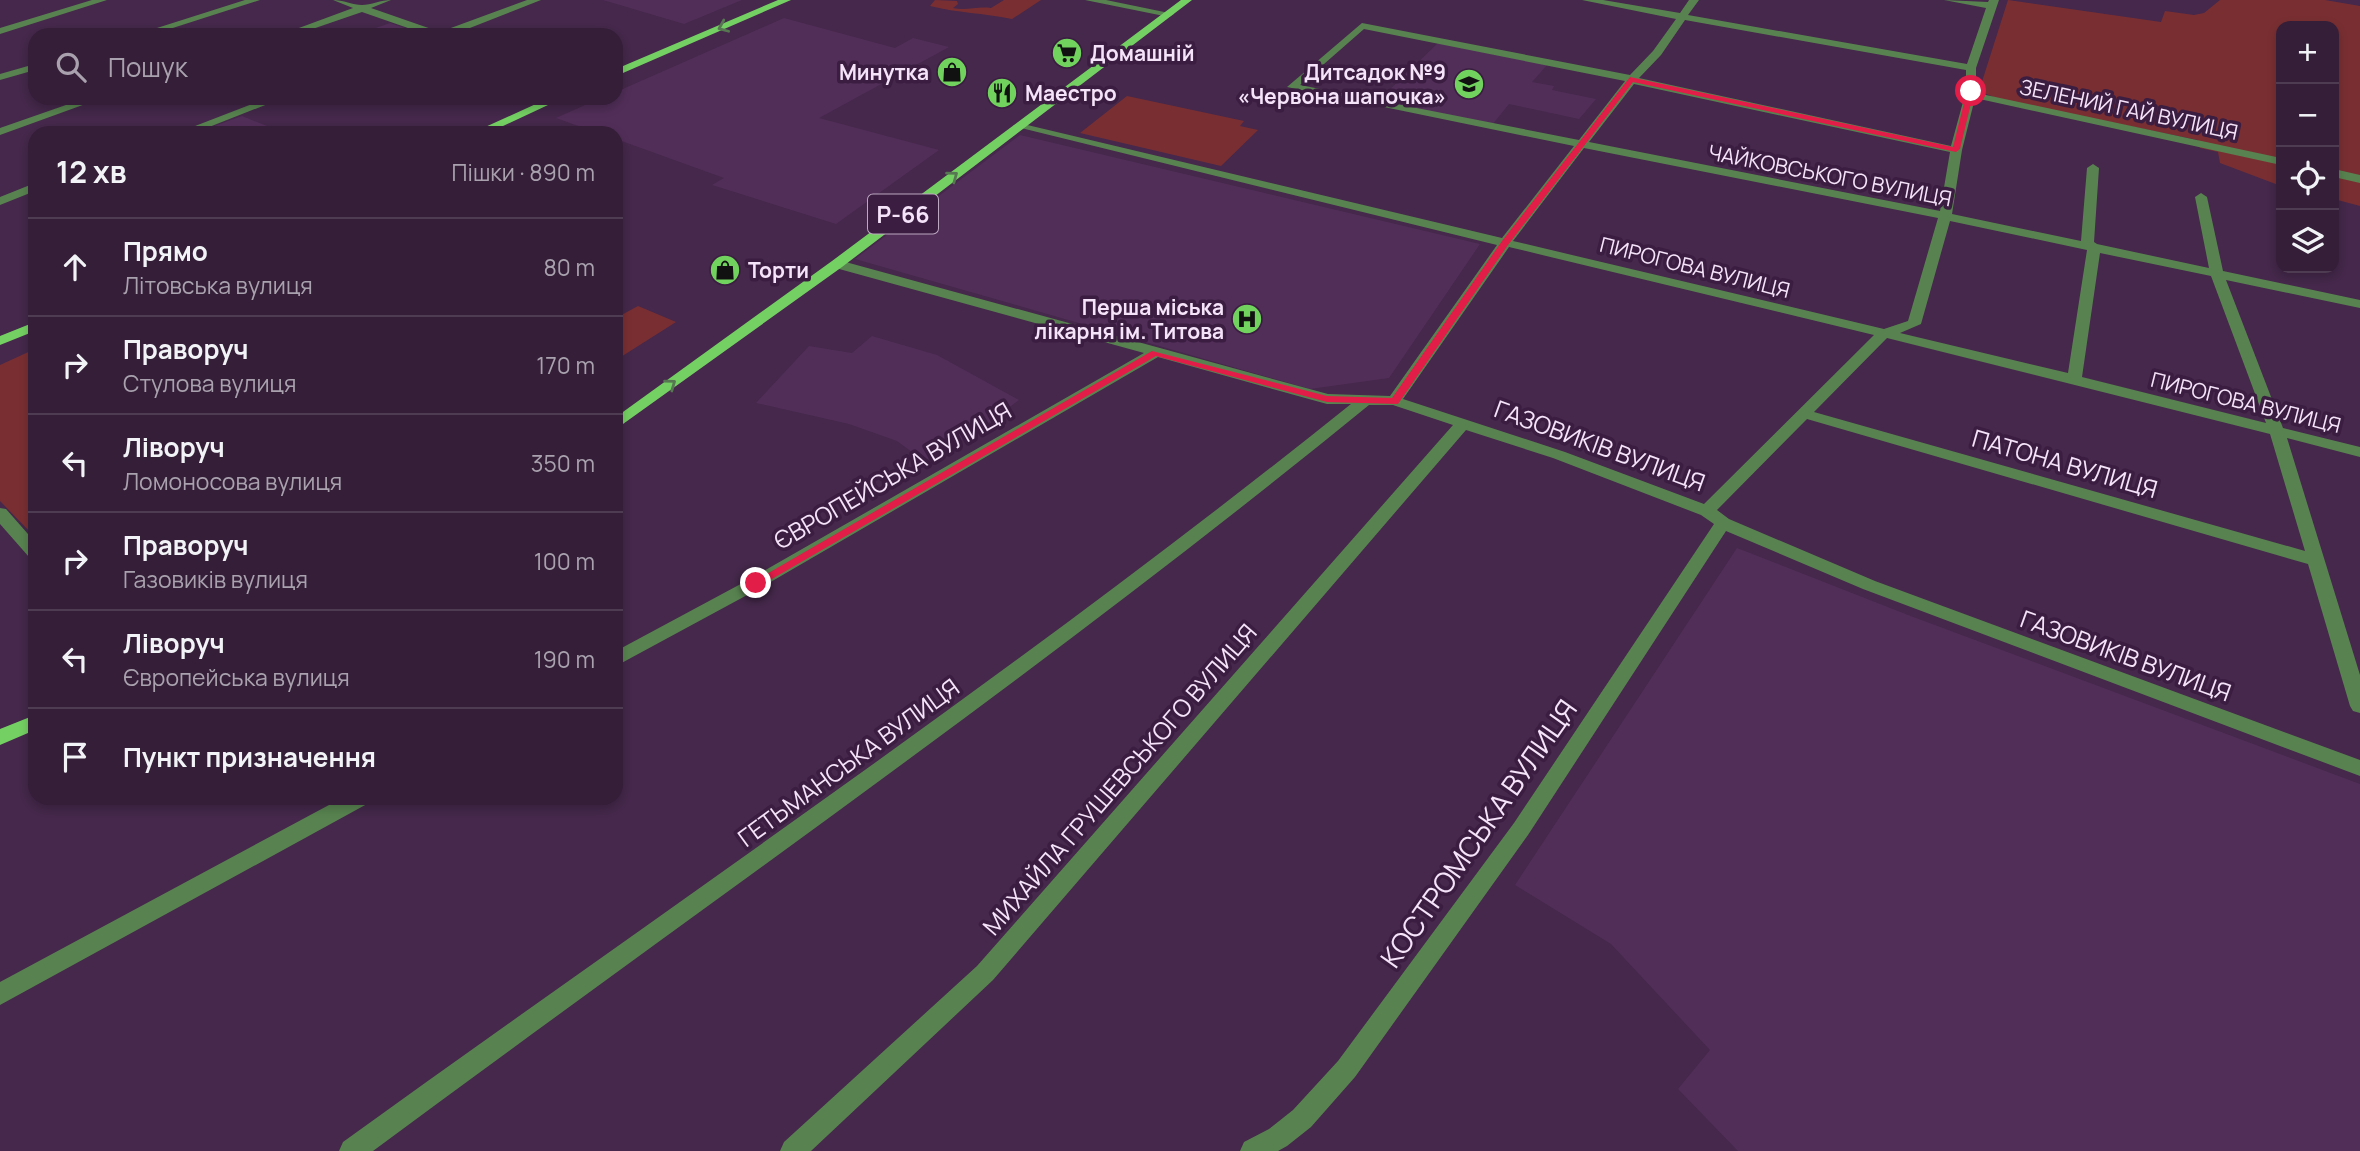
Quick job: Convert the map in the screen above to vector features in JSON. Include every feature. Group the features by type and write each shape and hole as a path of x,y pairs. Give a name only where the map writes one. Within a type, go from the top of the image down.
{"main road":[{"path":"623,70 786,0"},
{"name":"Р-66","path":"623,419 837,264 1187,0"},
{"path":"494,126 542,105"},
{"path":"0,341 28,329"},
{"path":"0,737 28,725"}],"street":[{"path":"0,31 102,0"},
{"path":"163,28 255,0"},
{"path":"338,0 420,28"},
{"path":"305,28 386,0"},
{"path":"459,28 536,0"},
{"path":"1090,0 1168,14"},
{"path":"1587,0 1971,68"},
{"path":"1394,401 1505,243 1632,79 1657,53 1693,0"},
{"path":"1883,334 1914,324 1945,216 1956,149 1971,91 1971,68 1993,3 1949,0"},
{"name":"ЧАЙКОВСЬКОГО ВУЛИЦЯ","path":"1632,79 1362,26 1292,87 1945,216 2360,304"},
{"path":"0,77 28,69"},
{"path":"1632,79 1640,83 1956,149"},
{"name":"ЗЕЛЕНИЙ ГАЙ ВУЛИЦЯ","path":"1971,91 1983,98 2276,160"},
{"path":"0,132 77,105"},
{"path":"202,126 259,105"},
{"name":"ПИРОГОВА ВУЛИЦЯ","path":"1019,126 2074,379 2360,453"},
{"path":"2074,379 2094,248 2087,244 2093,169"},
{"path":"2339,174 2360,179"},
{"path":"3,197 28,189"},
{"path":"2201,197 2217,274 2277,431 2360,706"},
{"name":"ГАЗОВИКІВ ВУЛИЦЯ","path":"837,264 1327,399 1394,401 1464,422 1715,517 1869,585 2360,768"},
{"name":"КОСТРОМСЬКА ВУЛИЦЯ","path":"1253,1151 1269,1144 1315,1106 1493,870 1715,517 1802,413 1883,334"},
{"name":"ЄВРОПЕЙСЬКА ВУЛИЦЯ","path":"623,655 756,583 1155,353"},
{"name":"ГЕТЬМАНСЬКА ВУЛИЦЯ","path":"352,1151 529,1020 811,822 1135,584 1255,492 1364,401"},
{"name":"ПАТОНА ВУЛИЦЯ","path":"1802,413 2315,560"},
{"name":"МИХАЙЛА ГРУШЕВСЬКОГО ВУЛИЦЯ","path":"793,1151 985,973 1464,422"},
{"path":"0,513 7,531 28,548"},
{"path":"0,994 347,805"}],"shaded area":[{"path":"603,0 742,0 684,24"},
{"path":"935,0 957,1 958,4 953,8 963,9 991,8 1004,0 1041,0 1012,19 930,6"},
{"path":"2008,0 2161,22 2165,11 2194,15 2204,13 2220,0 2325,0 2360,6 2360,206 2339,200 2339,21 2276,21 2276,184 2220,163 2218,152 2200,148 2198,140 2001,100 1979,91"},
{"path":"784,18 895,48 913,38 949,47 819,118 939,150 836,224 712,185 724,178 623,142 623,126 578,126 556,118 585,105 623,105 623,89"},
{"path":"390,23 405,28 376,28"},
{"name":"Дитсадок №9 «Червона шапочка»","path":"1438,43 1547,65 1532,82 1554,86 1552,90 1596,99 1579,119 1509,104 1492,125 1379,100"},
{"path":"1127,96 1244,121 1240,126 1258,130 1221,166 1080,133"},
{"path":"242,116 267,126 214,126"},
{"name":"Перша міська лікарня ім. Титова","path":"1020,135 1480,244 1389,378 1310,389 855,259"},
{"path":"638,306 676,322 623,356 623,314"},
{"path":"872,336 937,355 1019,400 976,432 924,461 897,441 849,424 756,403 809,346 852,353"},
{"path":"28,352 28,530 0,501 0,365"},
{"path":"1737,548 2360,784 2360,1151 1738,1151 1678,1089 1710,1050 1611,944 1515,885"}],"place":[{"name":"Домашній","path":"1067,53"},
{"name":"Минутка","path":"952,72"},
{"name":"Дитсадок №9 «Червона шапочка»","path":"1469,84"},
{"name":"Маестро","path":"1002,93"},
{"name":"Торти","path":"725,270"},
{"name":"Перша міська лікарня ім. Титова","path":"1247,319"}],"route":[{"path":"756,583 1155,353 1327,399 1394,401 1505,243 1632,79 1640,83 1956,149 1971,91"}]}
